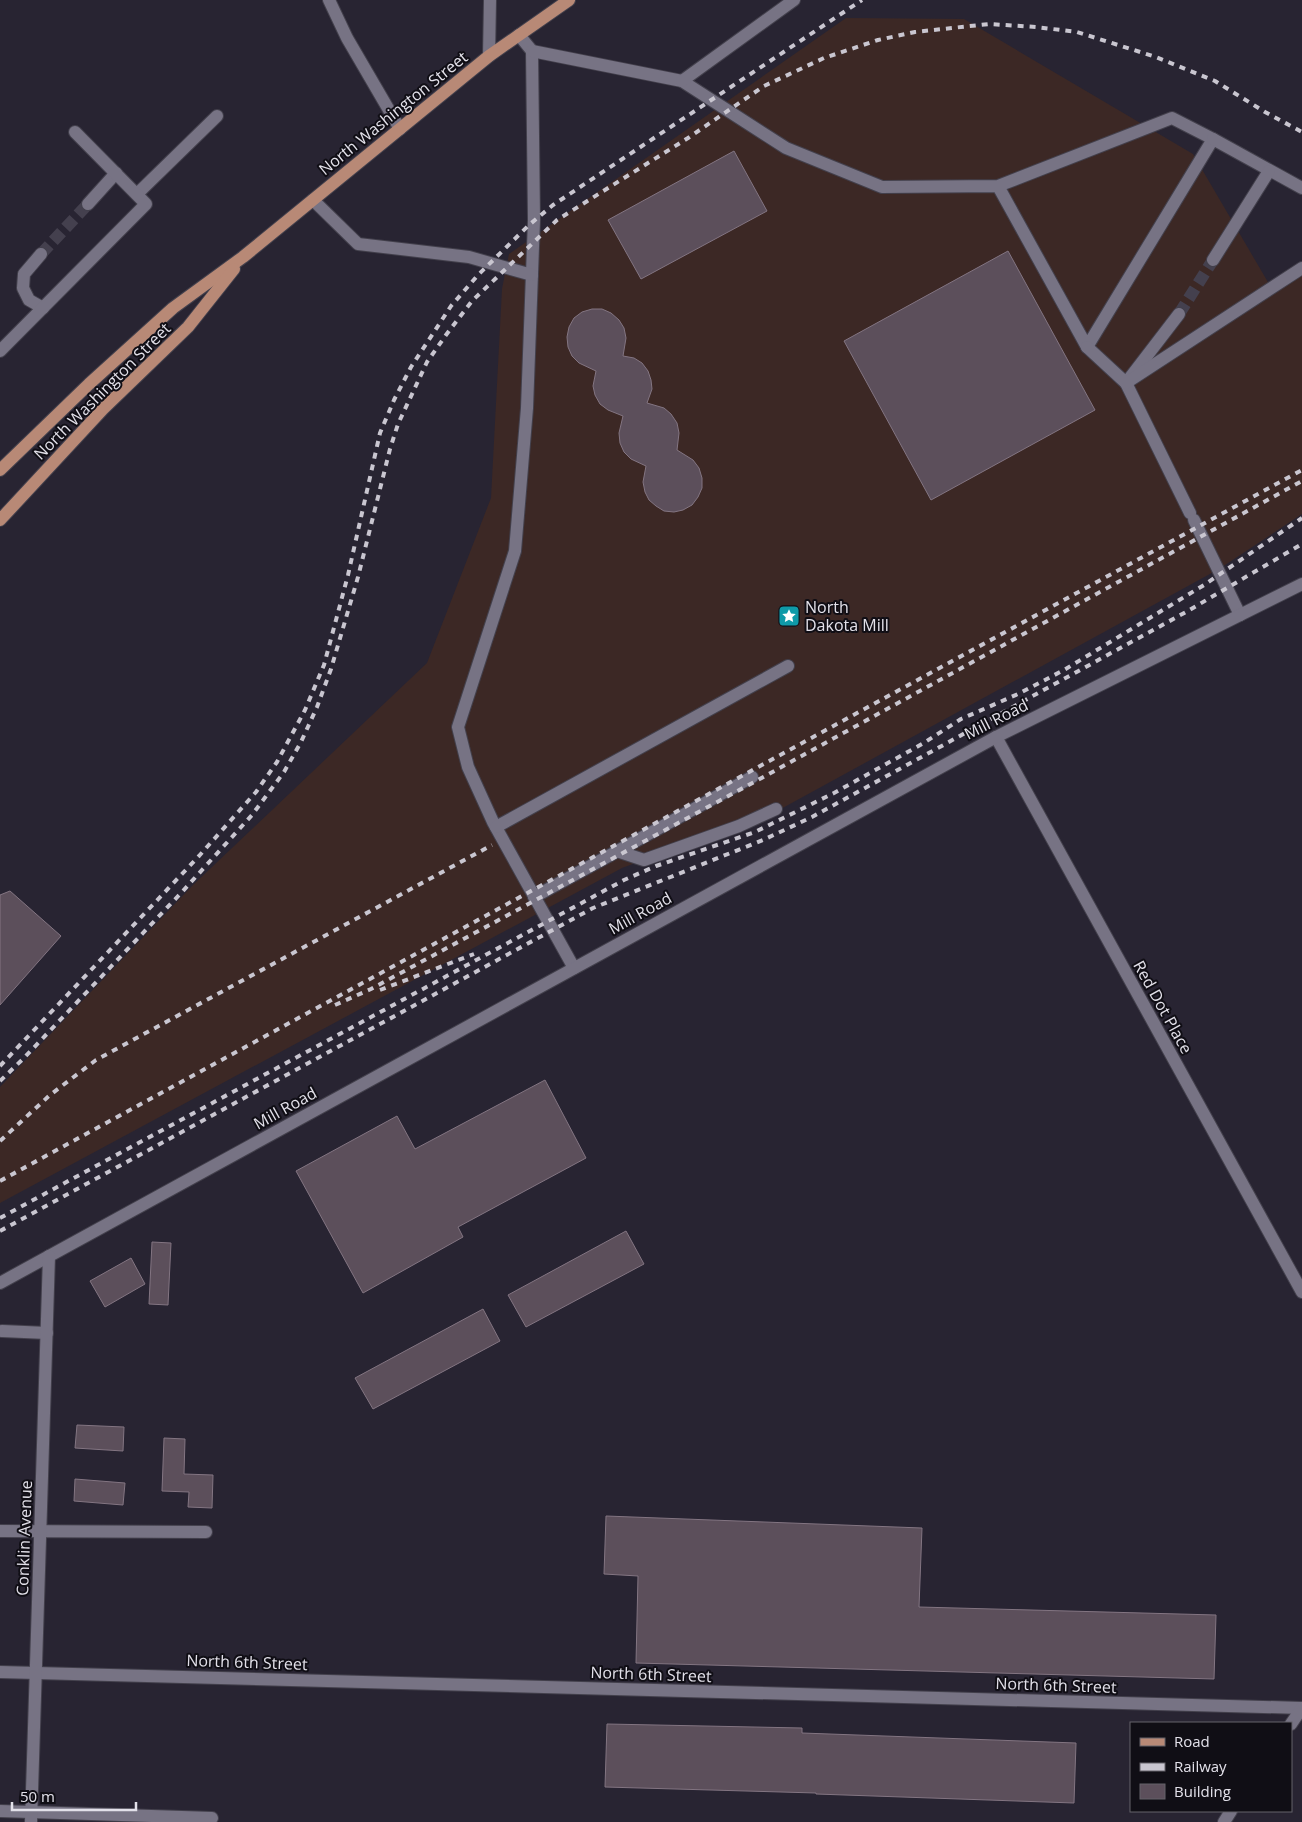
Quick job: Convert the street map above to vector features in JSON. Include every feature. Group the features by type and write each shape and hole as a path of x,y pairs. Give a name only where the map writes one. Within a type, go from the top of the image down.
{"main road":[{"name":"North Washington Street","path":"0,470 89,384 173,308 243,257 489,56 569,0"},
{"name":"North Washington Street","path":"0,520 104,408 188,327 243,257"}],"street":[{"path":"329,0 347,38 400,129"},
{"path":"489,56 490,0"},
{"path":"682,81 794,0"},
{"path":"519,35 532,51 534,220 527,408 515,551 458,727 468,768 496,827 574,968"},
{"path":"532,51 682,81 786,148 882,187 998,186 1172,118 1302,188"},
{"path":"136,194 217,116"},
{"path":"0,351 146,204 75,132"},
{"path":"1087,347 1213,139"},
{"path":"1213,260 1269,171"},
{"path":"88,204 116,173"},
{"path":"998,186 1087,347 1126,383 1240,615"},
{"path":"313,200 358,244 469,257 532,275"},
{"path":"41,254 24,274 23,288 29,300 43,308"},
{"path":"1126,383 1302,268"},
{"path":"1126,383 1179,314"},
{"name":"Mill Road","path":"0,1283 996,737 1302,584"},
{"path":"496,827 788,666"},
{"name":"Red Dot Place","path":"996,737 1302,1292"},
{"path":"534,897 752,777"},
{"path":"617,851 644,860 739,826 776,808"},
{"name":"Conklin Avenue","path":"31,1817 49,1256"},
{"path":"1,1330 47,1333"},
{"path":"0,1531 206,1532"},
{"name":"North 6th Street","path":"0,1672 1302,1708"},
{"path":"1292,1723 1302,1708"},
{"path":"0,1811 31,1817 212,1818"}],"shaded area":[{"name":"North Dakota Mill","path":"846,18 964,19 1193,154 1272,289 1302,274 1302,514 1219,569 779,810 622,868 0,1203 0,1087 193,885 427,663 491,498 502,289 509,254"}],"building":[{"path":"734,151 767,211 641,279 608,220"},
{"path":"1008,251 1095,410 931,500 844,341"},
{"path":"602,309 611,313 619,320 624,328 626,338 623,356 634,358 642,363 648,371 652,389 647,403 664,408 671,414 677,423 679,433 677,450 693,460 699,468 702,488 692,505 683,510 674,512 664,511 649,500 643,482 646,466 631,459 624,452 620,443 619,433 623,416 608,410 600,404 593,386 596,371 579,363 572,356 568,347 569,327 574,318 582,312"},
{"path":"10,891 61,936 0,1005 0,895"},
{"path":"545,1080 586,1158 458,1227 463,1237 363,1293 296,1171 397,1116 415,1149"},
{"path":"626,1231 644,1264 526,1327 508,1295"},
{"path":"152,1242 171,1243 168,1305 149,1304"},
{"path":"131,1258 145,1284 105,1307 90,1281"},
{"path":"483,1309 500,1341 373,1409 355,1378"},
{"path":"77,1425 124,1427 123,1451 75,1448"},
{"path":"164,1438 185,1439 184,1474 213,1475 212,1508 188,1507 189,1492 162,1491"},
{"path":"75,1479 125,1483 123,1505 74,1501"},
{"path":"606,1516 922,1528 919,1607 1216,1615 1214,1679 636,1663 638,1576 604,1574"},
{"path":"607,1724 802,1728 802,1733 1076,1743 1074,1803 605,1787"}],"tunnel":[{"path":"41,254 88,204"},
{"path":"1179,314 1213,260"}],"railway":[{"path":"0,1066 199,856 256,792 277,762 305,710 324,665 348,575 380,433 411,367 451,306 478,275 529,225 553,205 862,0"},
{"path":"0,1081 182,892 252,815 284,772 301,742 317,707 331,669 358,577 390,449 398,424 427,362 472,301 557,220 688,138 764,86 824,58 878,40 915,32 989,24 1077,32 1156,57 1215,81 1302,132"},
{"path":"0,1181 1302,470"},
{"path":"335,1005 371,989 756,781 1302,481"},
{"path":"0,1218 624,880 656,866 755,832 834,793 922,744 961,719 1018,694 1064,670 1204,585 1302,518"},
{"path":"0,1231 593,908 763,840 812,817 1186,612 1302,544"},
{"path":"0,1141 50,1095 96,1060 492,845"},
{"path":"380,990 474,954"}],"place":[{"name":"North Dakota Mill","path":"789,616"}]}
